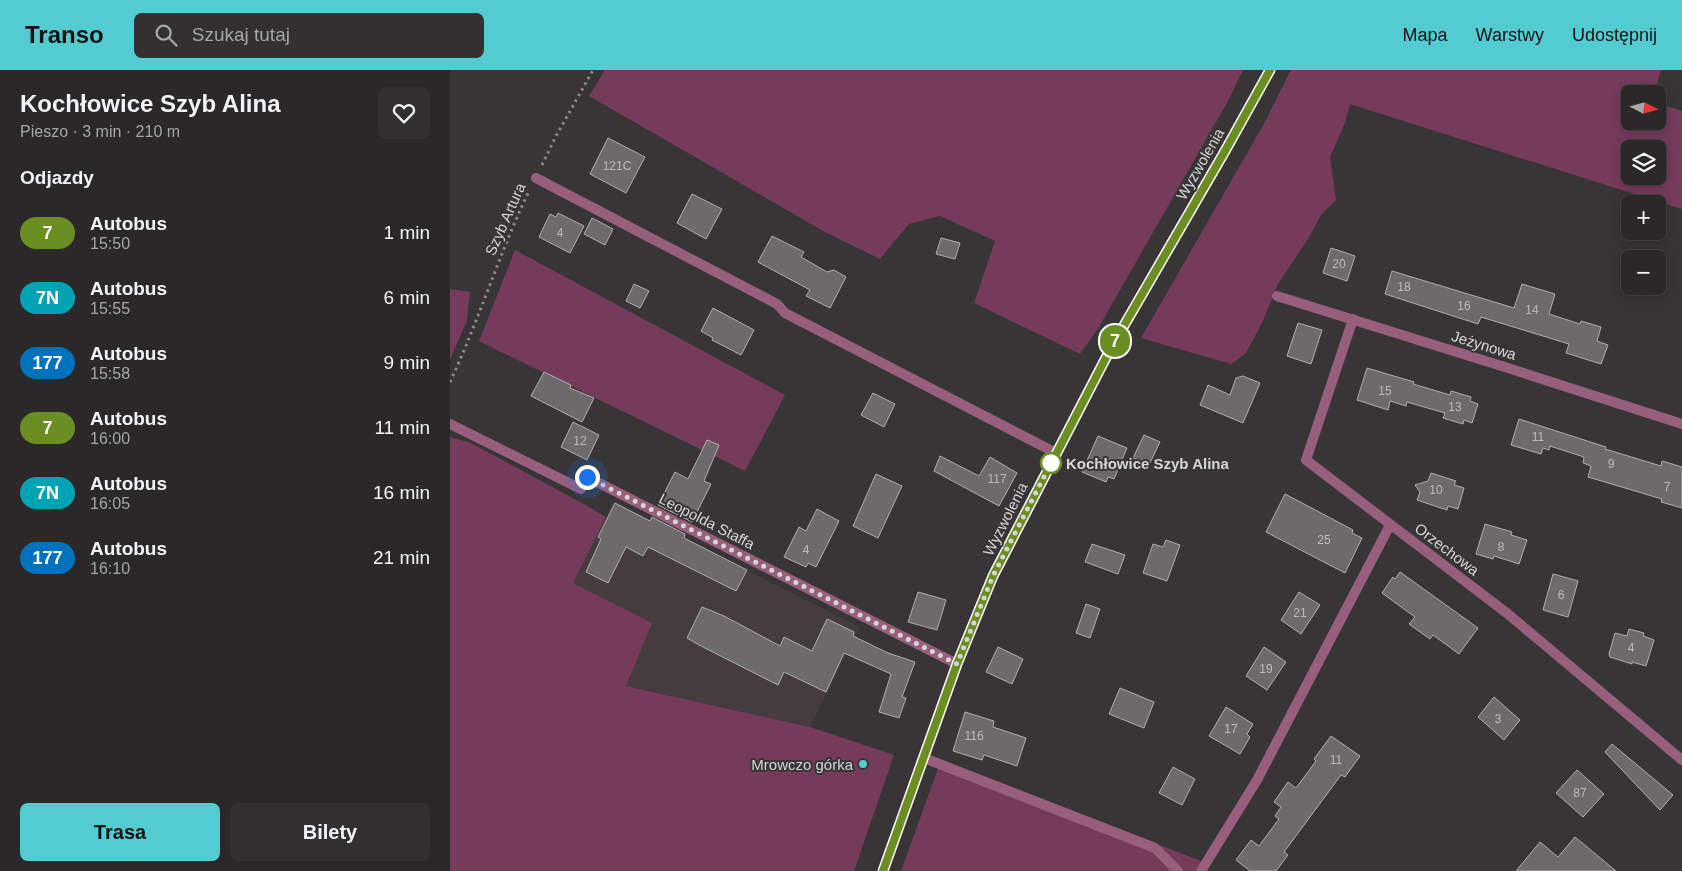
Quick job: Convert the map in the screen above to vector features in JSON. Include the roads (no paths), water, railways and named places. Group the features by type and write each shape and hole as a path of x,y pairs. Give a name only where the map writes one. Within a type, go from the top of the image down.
{"street":[{"name":"Wyzwolenia","path":"883,871 957,664 993,576 1111,348 1270,70"},
{"path":"536,178 777,304 785,313 1056,454"},
{"name":"Jeżynowa","path":"1277,296 1682,424"},
{"name":"Orzechowa","path":"1353,319 1306,460 1508,614 1682,760"},
{"name":"Leopolda Staffa","path":"450,424 581,489 587,477 957,664"},
{"path":"1201,871 1257,780 1390,525"},
{"path":"924,758 1154,848 1178,871"}],"place":[{"name":"Kochłowice Szyb Alina","path":"1051,463"},
{"name":"Mrowczo górka","path":"863,764"}]}
